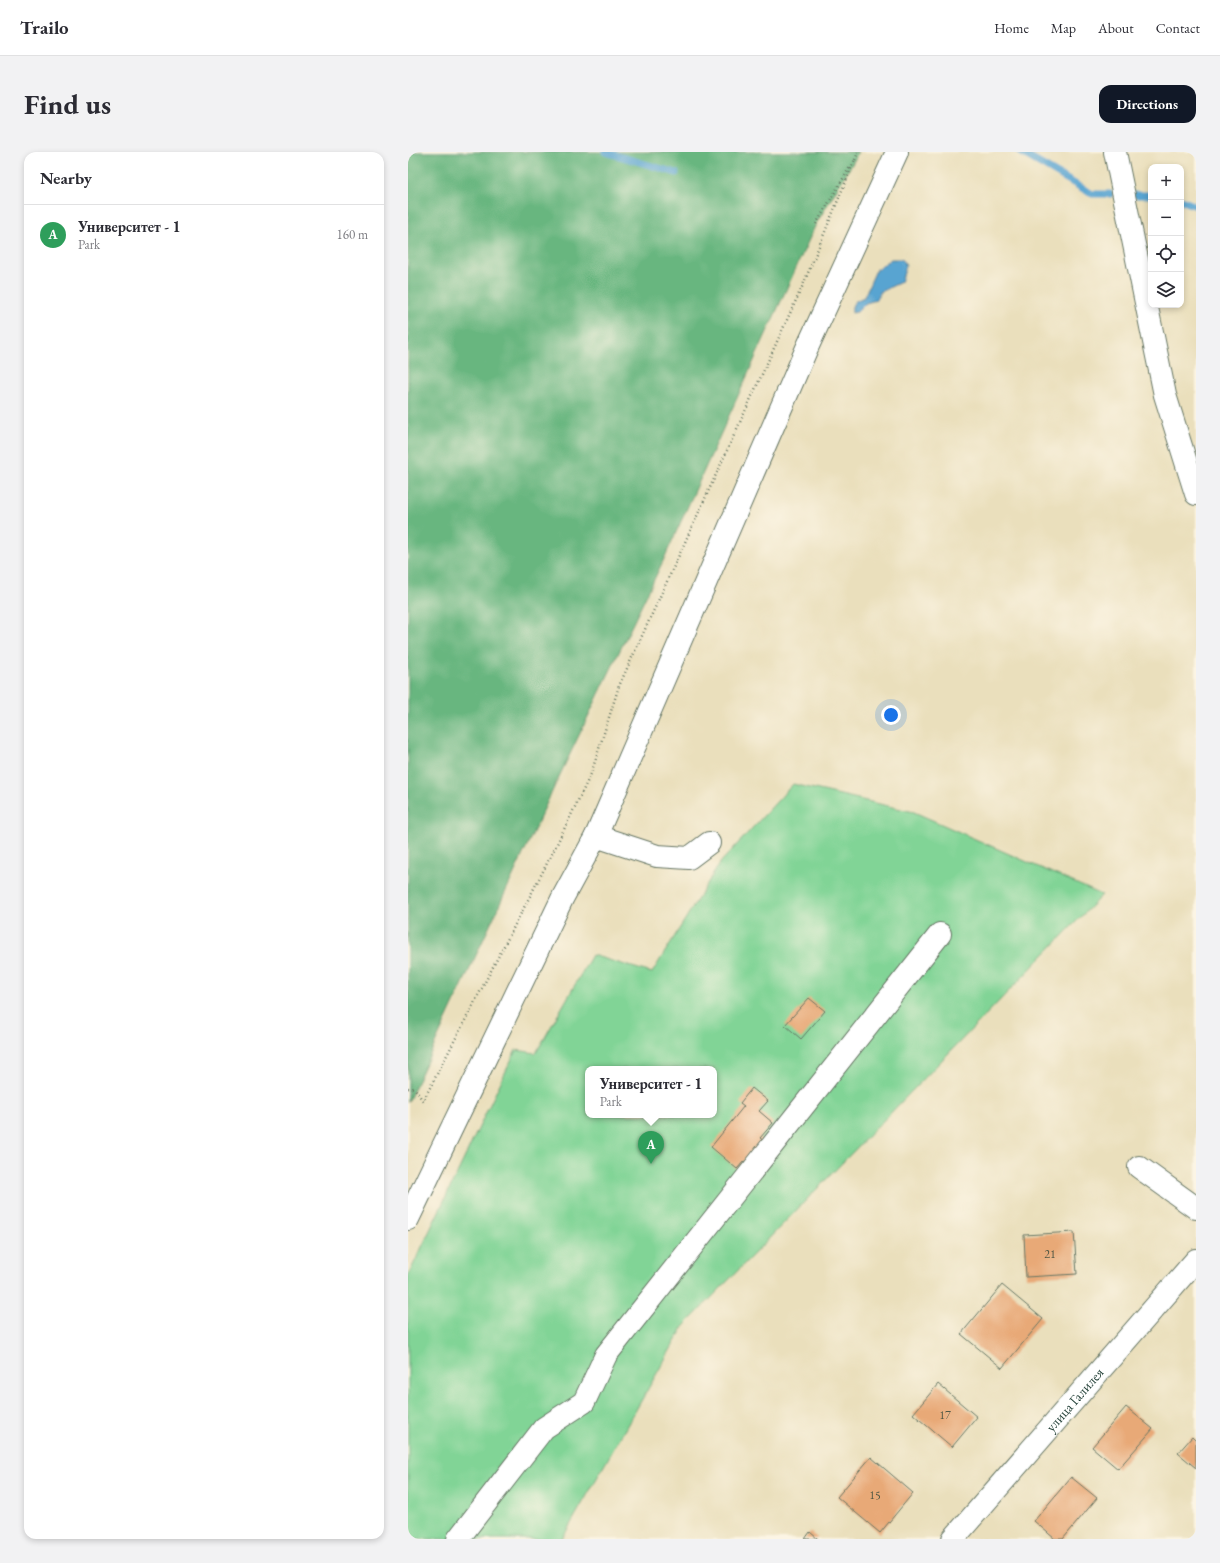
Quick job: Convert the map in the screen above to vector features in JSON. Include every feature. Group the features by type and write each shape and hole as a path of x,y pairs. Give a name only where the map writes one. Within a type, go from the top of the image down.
{"street":[{"path":"408,1219 563,896 596,836 807,348 897,152"},
{"path":"1115,152 1165,395 1196,494"},
{"path":"596,836 657,856 689,858 709,842"},
{"path":"458,1539 544,1428 584,1402 606,1355 940,934"},
{"path":"1139,1167 1196,1208"},
{"name":"улица Галилея","path":"953,1539 1196,1260"}],"path":[{"path":"408,1088 415,1088 423,1101 553,852 587,781 619,686 803,285 858,152"},
{"path":"816,224 855,159"}],"green space":[{"path":"408,152 858,152 816,224 664,559 557,781 408,1102"},
{"path":"793,784 914,812 1102,895 684,1326 562,1539 408,1539 408,1276 516,1050 536,1053 592,955 652,973 720,863"}],"water":[{"path":"891,259 902,259 906,266 901,282 880,292 876,300 866,303 857,312 852,313 853,304 864,297 876,270"}],"building":[{"path":"809,998 825,1011 801,1039 785,1025"},
{"path":"752,1088 768,1101 759,1111 773,1123 760,1138 769,1145 751,1167 744,1161 737,1169 711,1147 744,1106 740,1103"},
{"path":"1074,1232 1077,1274 1026,1277 1024,1235"},
{"path":"1002,1285 1043,1319 1002,1368 961,1334"},
{"path":"938,1384 977,1417 952,1447 913,1414"},
{"path":"1126,1407 1153,1429 1118,1469 1092,1447"},
{"path":"1192,1437 1196,1441 1196,1468 1178,1453"},
{"path":"871,1457 913,1493 880,1533 837,1497"},
{"path":"1071,1477 1097,1498 1063,1539 1055,1539 1034,1521"},
{"path":"810,1532 818,1539 805,1539"}],"waterway":[{"path":"605,152 676,173"},
{"path":"1020,152 1092,194 1110,194"},
{"path":"1132,195 1148,195"},
{"path":"1184,201 1196,206"}],"place":[{"name":"Университет - 1","path":"651,1164"}]}
